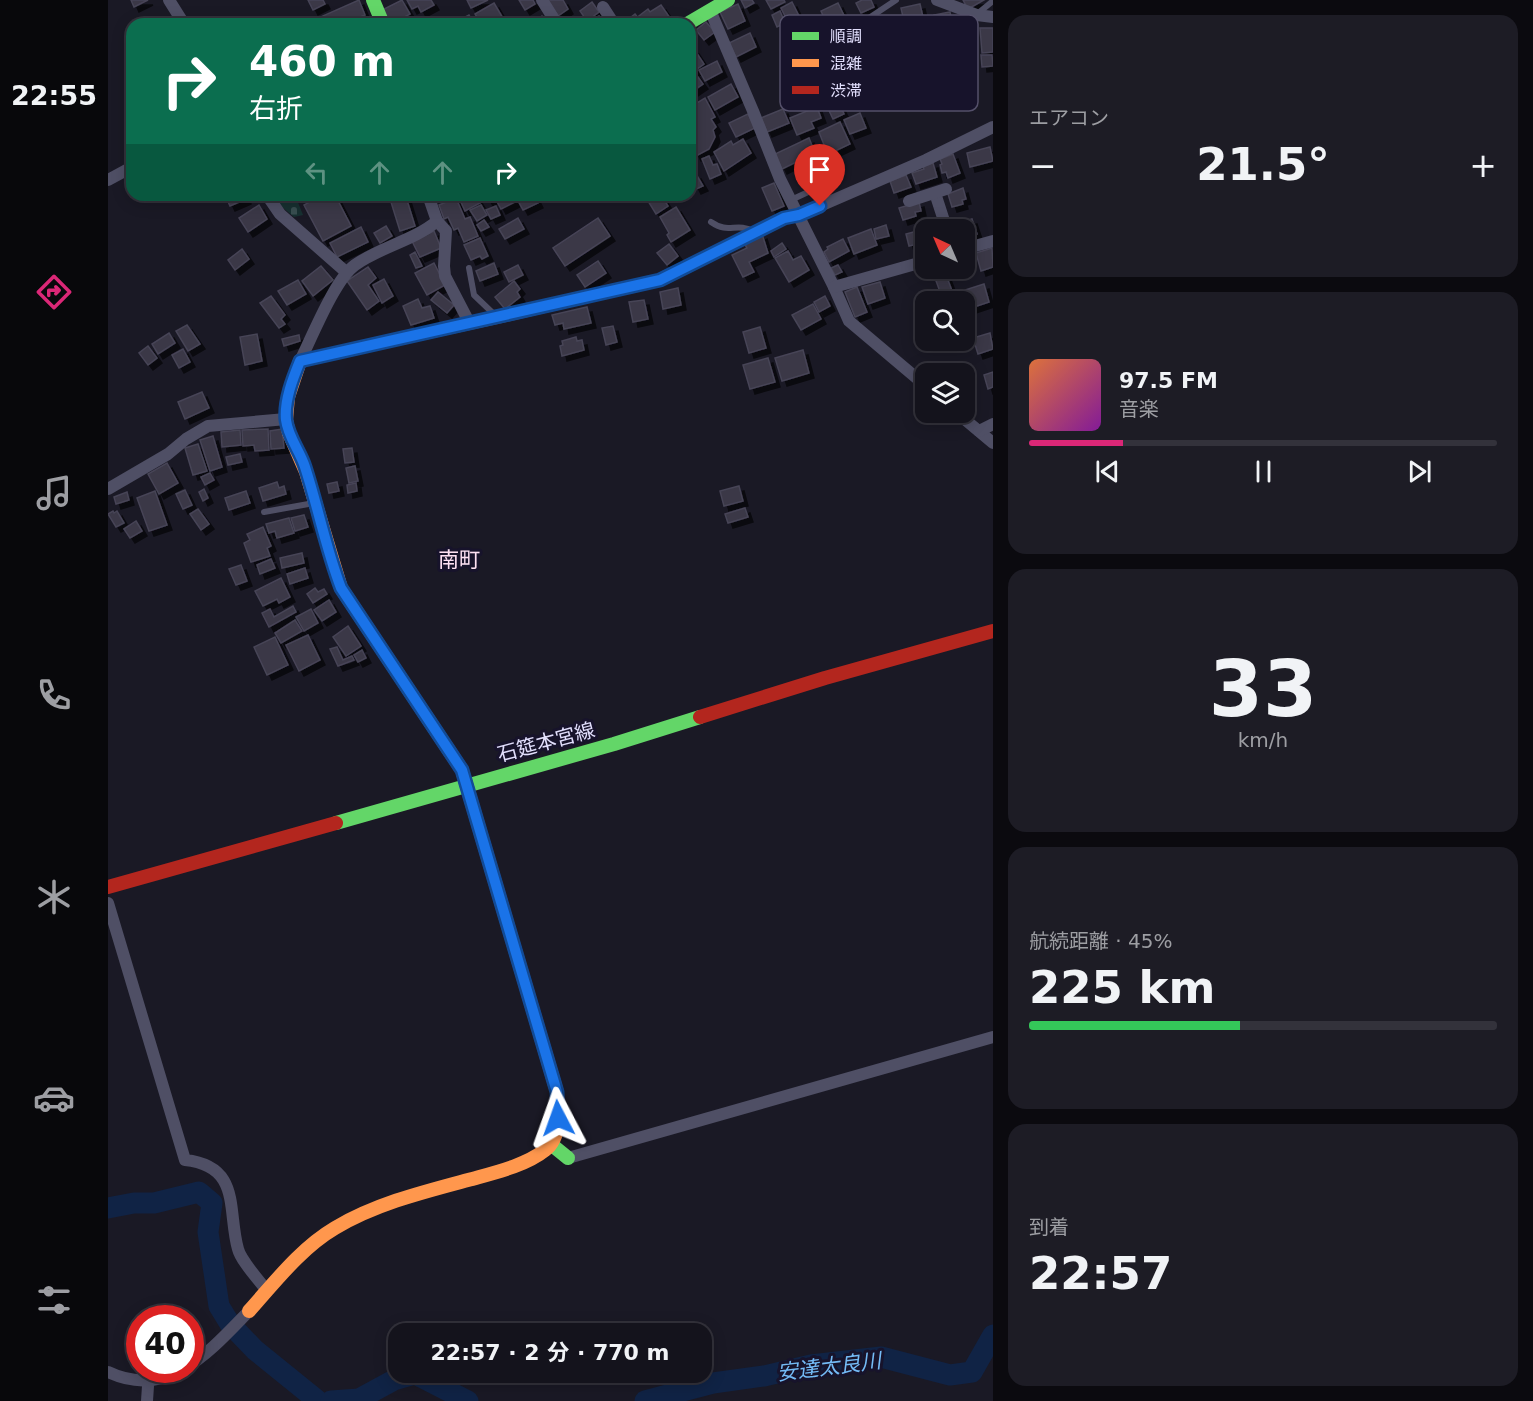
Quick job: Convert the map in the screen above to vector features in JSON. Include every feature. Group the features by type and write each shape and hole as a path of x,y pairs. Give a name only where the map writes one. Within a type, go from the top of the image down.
{"street":[{"path":"169,0 180,18"},
{"path":"373,0 380,18"},
{"path":"542,0 553,18"},
{"path":"696,19 726,0"},
{"path":"937,0 977,15"},
{"path":"603,7 610,18"},
{"path":"710,10 780,179 849,321 915,377"},
{"path":"978,15 993,17"},
{"path":"300,361 660,280 784,218 799,215 926,160 993,127"},
{"path":"108,180 126,170"},
{"path":"909,201 940,191 945,219"},
{"path":"271,201 280,214 346,272"},
{"path":"430,201 437,221 446,231 444,266 446,276 470,324"},
{"path":"108,1372 129,1383 148,1386 166,1383 184,1375 322,1236 346,1222 430,1190 514,1165 536,1156 552,1145 558,1118 557,1092 462,770 341,588 331,562 302,458 290,435 286,419 293,379 300,361 346,272 382,249 437,221"},
{"path":"975,246 993,241"},
{"path":"834,287 915,264"},
{"path":"109,485 168,454 186,439 208,426 286,419"},
{"path":"970,423 993,443"},
{"path":"979,431 993,424"},
{"name":"石筵本宮線","path":"108,887 614,744 825,678 993,631"},
{"path":"108,903 185,1160 198,1161 215,1170 224,1182 231,1196 238,1251 267,1291"},
{"path":"552,1145 568,1158 993,1037"},
{"path":"147,1401 148,1386"}],"lane":[{"path":"874,15 896,0"},
{"path":"977,15 993,1"},
{"path":"791,201 821,186 835,174 835,165 830,158"},
{"path":"711,222 721,228 744,226 755,232"},
{"path":"470,268 474,295 498,318"},
{"path":"264,512 316,502"}],"green space":[{"path":"275,201 297,201 303,215 294,217"}],"building":[{"path":"131,0 148,0 134,7"},
{"path":"308,0 323,0 325,4 313,10"},
{"path":"359,0 365,15 358,18 318,18"},
{"path":"402,0 410,14 403,18 386,18 382,10"},
{"path":"407,0 431,0 434,5 421,12 418,6 412,9"},
{"path":"467,0 488,0 471,8"},
{"path":"519,0 533,0 535,4 525,10"},
{"path":"547,0 563,0 568,9 558,16"},
{"path":"741,0 752,0 754,3 745,8"},
{"path":"766,0 784,0 785,2 771,9"},
{"path":"871,0 874,7 861,13 856,3"},
{"path":"963,0 984,0 968,9"},
{"path":"592,2 599,12 591,18 585,18 580,11"},
{"path":"792,2 798,15 784,15 781,8"},
{"path":"494,3 503,18 477,18 475,14"},
{"path":"838,3 844,15 823,15 821,11"},
{"path":"738,4 745,21 728,29 720,12"},
{"path":"920,4 922,15 903,15 901,8"},
{"path":"661,5 670,18 640,18 639,16 648,9 650,12"},
{"path":"780,11 780,26 777,27 772,15"},
{"path":"950,12 951,15 934,15"},
{"path":"706,22 715,32 704,40 696,30"},
{"path":"980,28 993,28 993,52 982,53"},
{"path":"750,33 756,47 736,57 729,43"},
{"path":"696,52 704,64 696,70"},
{"path":"981,55 992,55 993,66 982,67"},
{"path":"717,61 722,72 705,81 699,70"},
{"path":"696,74 703,84 696,89"},
{"path":"731,84 738,97 715,110 708,97"},
{"path":"705,98 715,117 711,119 716,127 713,130 715,137 709,149 696,156 697,122 696,103"},
{"path":"780,110 784,111 789,123 767,132 761,118"},
{"path":"807,111 818,111 821,118 811,122 814,128 797,135 790,118"},
{"path":"829,111 843,111 844,114 833,119"},
{"path":"860,113 866,128 850,134 844,120"},
{"path":"748,114 755,128 736,137 729,123"},
{"path":"840,122 850,144 833,152 831,148 826,150 819,132"},
{"path":"809,138 815,153 782,169 775,154"},
{"path":"743,139 751,153 724,171 714,152 731,141 733,145"},
{"path":"990,147 993,161 970,167 967,153"},
{"path":"953,154 960,173 948,178 946,172 942,173 940,159"},
{"path":"709,156 713,165 717,164 721,174 710,179 702,159"},
{"path":"933,163 937,177 916,184 912,173"},
{"path":"696,174 703,186 696,189"},
{"path":"906,175 911,187 894,193 890,181"},
{"path":"774,183 784,206 772,211 762,188"},
{"path":"963,188 966,199 962,200 963,204 952,207 948,194"},
{"path":"228,201 241,201 230,206"},
{"path":"311,201 338,201 351,226 323,241 304,205"},
{"path":"407,201 415,226 400,231 391,202"},
{"path":"449,201 457,201 465,219 470,217 478,236 464,242 458,228 454,230 448,217 444,219 439,205"},
{"path":"479,201 480,203 465,211 461,202"},
{"path":"497,201 515,201 515,202 501,209"},
{"path":"518,201 537,201 538,203 523,210"},
{"path":"648,201 665,201 668,206 656,214"},
{"path":"919,202 921,211 915,212 916,216 903,220 899,208"},
{"path":"259,205 267,219 248,232 239,218"},
{"path":"481,205 487,215 477,221 470,210"},
{"path":"496,206 500,215 491,219 486,210"},
{"path":"676,207 690,230 671,242 660,217"},
{"path":"518,218 524,229 505,239 499,229"},
{"path":"598,218 610,236 565,266 553,248"},
{"path":"484,220 489,227 481,231 477,225"},
{"path":"886,225 889,236 876,239 874,229"},
{"path":"386,226 392,236 380,243 374,233"},
{"path":"361,227 368,242 337,257 330,243"},
{"path":"871,229 877,245 854,254 848,238"},
{"path":"434,231 441,248 420,257 412,241"},
{"path":"915,232 915,245 909,246 906,234"},
{"path":"762,234 768,253 749,262 754,272 743,277 732,255 747,248 744,243"},
{"path":"480,238 488,256 482,259 480,256 471,260 464,245"},
{"path":"843,239 849,251 829,262 824,252 828,249 827,247"},
{"path":"782,243 786,249 774,257 771,251"},
{"path":"669,244 678,256 667,265 657,253"},
{"path":"992,248 993,267 981,271 976,253"},
{"path":"242,249 249,259 235,270 228,260"},
{"path":"788,251 793,260 801,256 809,270 789,282 775,258"},
{"path":"415,252 422,266 416,268 410,255"},
{"path":"598,261 606,273 585,287 577,275"},
{"path":"434,263 445,285 427,295 415,273"},
{"path":"494,263 498,274 480,281 476,271"},
{"path":"518,265 523,275 509,282 504,272"},
{"path":"838,265 842,272 835,275 831,268"},
{"path":"321,266 333,280 313,296 302,281"},
{"path":"368,267 376,278 368,285 379,301 367,310 347,281"},
{"path":"384,279 393,296 382,303 373,285"},
{"path":"935,279 948,279 952,291 940,291"},
{"path":"298,280 306,294 287,305 278,291"},
{"path":"514,281 520,289 517,292 520,297 505,309 495,297"},
{"path":"880,282 885,298 868,304 862,287"},
{"path":"984,284 989,302 975,307 975,291 962,291"},
{"path":"857,287 867,312 855,317 845,292"},
{"path":"678,288 681,305 663,309 660,292"},
{"path":"438,292 454,305 447,313 431,300"},
{"path":"271,296 285,315 281,319 285,324 279,328 260,303"},
{"path":"825,296 830,306 819,312 814,302"},
{"path":"418,299 422,308 430,306 434,318 411,325 403,306"},
{"path":"644,300 648,319 633,322 629,302"},
{"path":"813,304 821,319 801,330 792,315"},
{"path":"587,307 591,323 564,329 563,323 555,325 552,315"},
{"path":"187,325 200,344 188,351 176,331"},
{"path":"613,326 617,342 606,345 602,328"},
{"path":"760,327 766,348 749,353 743,332"},
{"path":"169,333 175,343 158,354 152,344"},
{"path":"990,333 993,349 978,354 975,337"},
{"path":"257,334 262,361 245,365 240,337"},
{"path":"299,335 300,341 284,346 282,339"},
{"path":"576,337 577,341 582,340 584,350 562,356 560,346 563,345 562,341"},
{"path":"148,346 157,358 148,365 139,353"},
{"path":"183,349 190,362 179,368 172,355"},
{"path":"803,350 809,373 782,381 775,358"},
{"path":"768,358 775,382 750,389 743,365"},
{"path":"993,372 993,387 988,389 984,375"},
{"path":"202,392 209,408 185,419 178,402"},
{"path":"268,429 269,450 255,451 254,445 243,446 242,430"},
{"path":"282,429 284,448 271,449 270,431"},
{"path":"240,430 241,445 222,447 221,432"},
{"path":"213,436 222,467 210,471 200,440"},
{"path":"198,444 207,471 193,475 185,448"},
{"path":"352,448 354,462 345,463 343,449"},
{"path":"240,454 242,462 228,465 226,457"},
{"path":"167,463 178,483 159,494 148,474"},
{"path":"355,466 358,481 349,483 346,468"},
{"path":"210,473 214,480 205,485 201,477"},
{"path":"277,482 279,488 284,486 286,494 263,501 259,488"},
{"path":"337,482 339,491 329,493 327,484"},
{"path":"356,483 357,491 348,493 347,485"},
{"path":"739,486 743,501 724,506 720,491"},
{"path":"204,489 208,498 203,501 199,492"},
{"path":"185,490 192,505 183,509 176,494"},
{"path":"155,491 167,525 149,531 137,498"},
{"path":"246,491 250,503 229,510 225,498"},
{"path":"127,492 129,500 116,504 114,497"},
{"path":"745,508 748,517 728,523 725,514"},
{"path":"198,509 209,524 201,530 190,514"},
{"path":"113,511 114,513 117,511 124,523 116,527 108,514"},
{"path":"304,515 308,527 295,531 291,518"},
{"path":"289,518 294,533 277,538 275,531 269,533 266,524"},
{"path":"136,521 142,531 130,538 124,529"},
{"path":"263,527 271,546 267,548 270,556 251,562 244,543 250,540 247,534"},
{"path":"302,553 304,563 282,568 280,558"},
{"path":"271,559 275,568 260,574 257,565"},
{"path":"241,565 247,581 236,585 229,569"},
{"path":"305,568 308,578 290,584 287,574"},
{"path":"281,578 290,597 279,603 277,599 263,606 255,591"},
{"path":"315,588 318,592 324,589 327,594 313,603 307,594"},
{"path":"329,600 336,612 322,621 314,610"},
{"path":"293,606 296,612 269,627 262,613 270,609 274,617"},
{"path":"311,609 318,623 304,631 296,617"},
{"path":"295,620 302,631 281,643 275,633"},
{"path":"348,626 361,646 346,656 333,637"},
{"path":"308,635 320,660 299,671 286,645"},
{"path":"275,637 288,665 267,675 254,647"},
{"path":"337,647 343,660 352,656 354,660 338,666 330,649"},
{"path":"362,650 366,658 358,662 354,655"}],"waterway":[{"name":"安達太良川","path":"108,1208 134,1203 154,1203 199,1192 212,1203 208,1232 219,1306 230,1324 255,1350 318,1401"},
{"name":"安達太良川","path":"645,1401 713,1383 764,1376 811,1365 881,1357 950,1375 972,1372 993,1335"},
{"name":"安達太良川","path":"331,1401 359,1399 394,1380 415,1374 468,1401"}],"traffic: fast":[{"path":"373,0 380,18"},
{"path":"696,19 728,0"},
{"path":"336,823 614,744 700,717"},
{"path":"552,1145 568,1158"}],"traffic: slow":[{"path":"300,361 288,397 286,420 289,433 306,472 341,588 450,752"},
{"path":"249,1311 300,1255 335,1228 366,1212 434,1189 498,1172 537,1156 553,1141 558,1122"}],"traffic: jam":[{"path":"700,717 825,678 993,631"},
{"path":"450,752 462,770 557,1092 558,1122"},
{"path":"108,887 336,823"}],"district":[{"name":"南町","path":"459,560"}],"route":[{"path":"558,1118 557,1092 462,770 341,588 331,562 302,458 290,435 286,419 293,379 300,361 660,280 784,218 799,215 820,206"}]}
